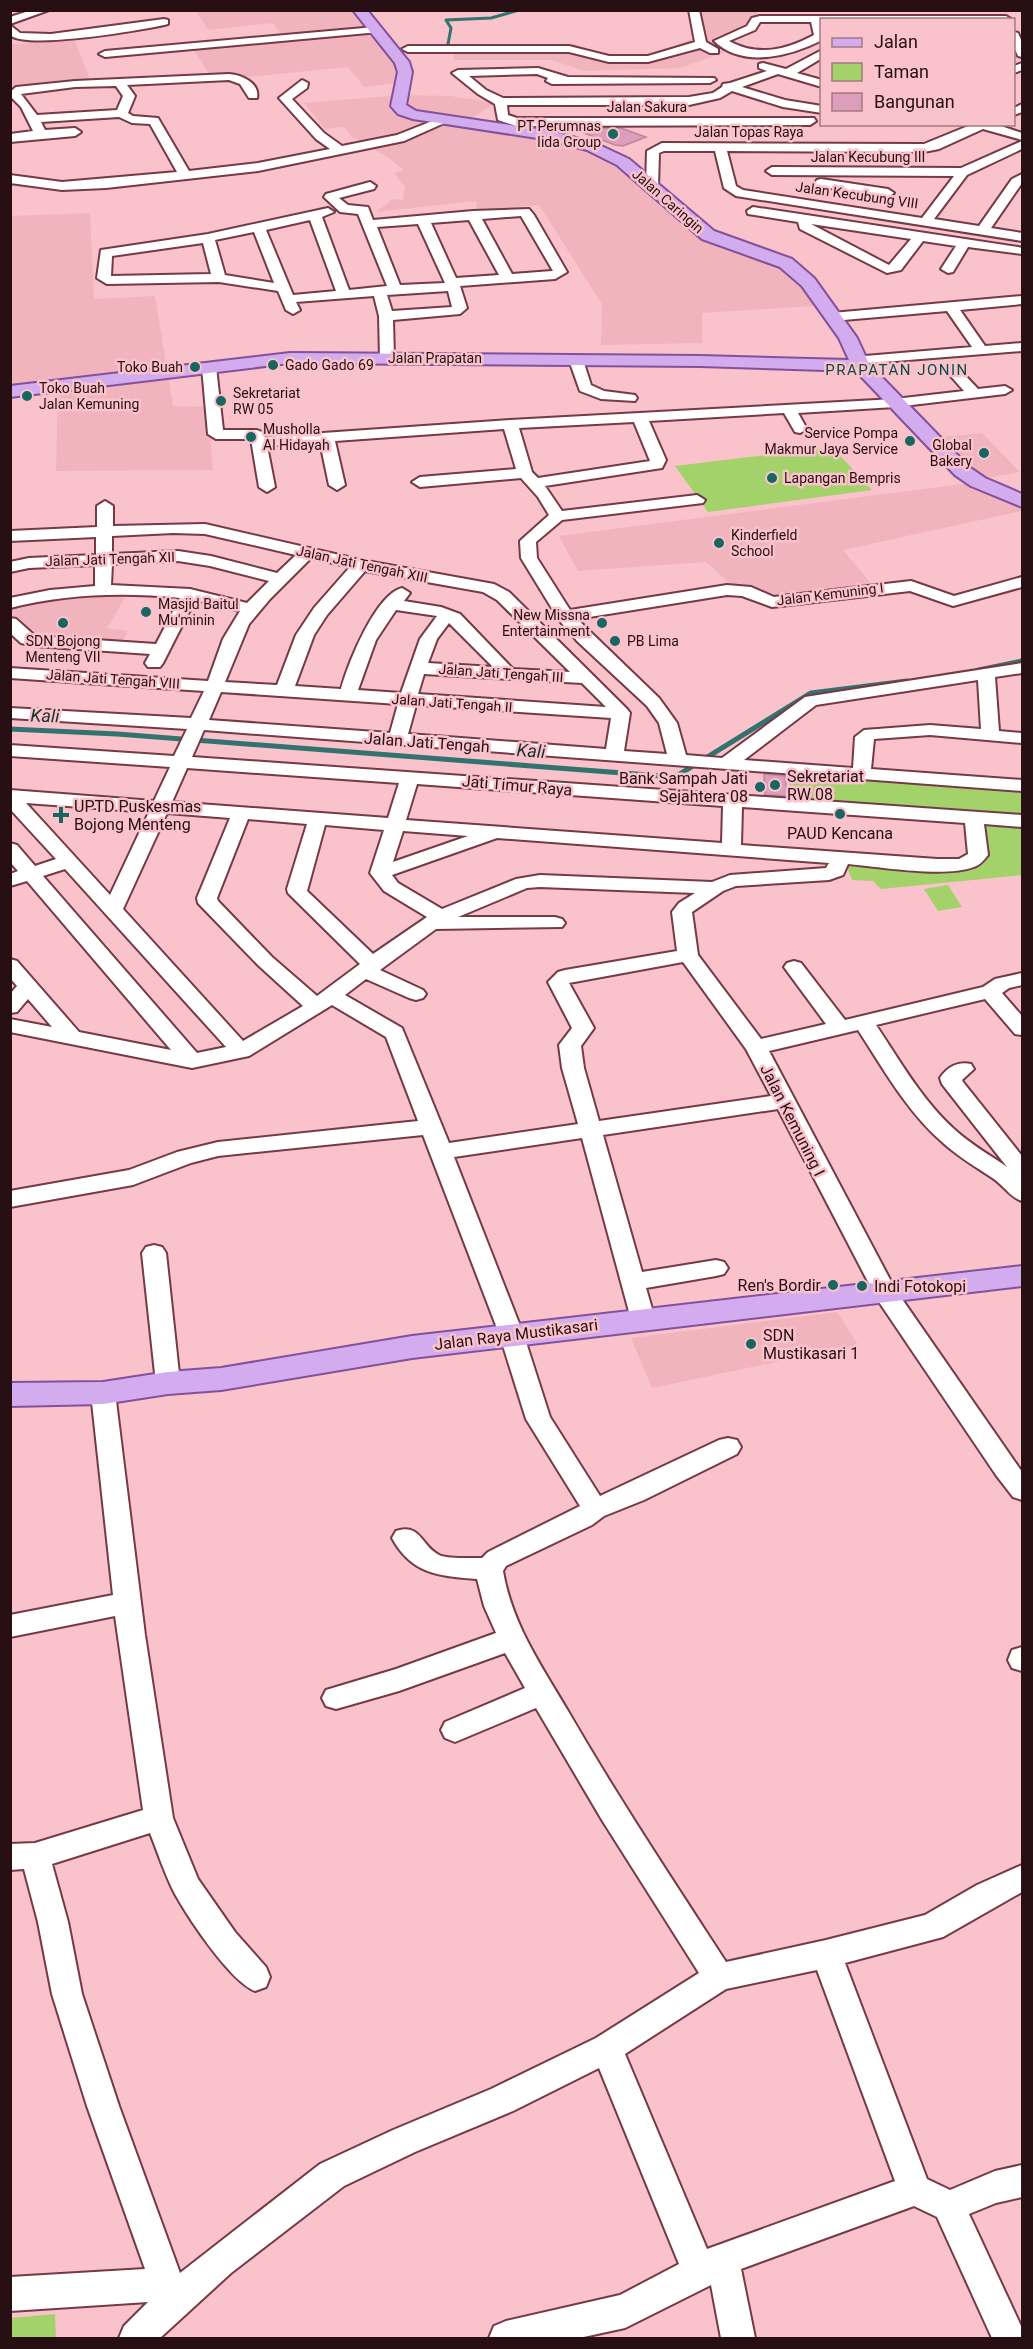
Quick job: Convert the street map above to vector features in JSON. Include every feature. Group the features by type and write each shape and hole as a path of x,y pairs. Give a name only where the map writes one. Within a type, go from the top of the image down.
{"main road":[{"name":"Jalan Caringin","path":"359,10 402,62 405,72 398,106 403,111 413,115 551,136 584,144 623,162 708,236 777,259 795,269 808,282 848,338 860,363 895,403 962,471 978,482 1023,501"},
{"name":"Jalan Prapatan","path":"10,392 290,358 860,363"},
{"name":"Jalan Raya Mustikasari","path":"10,1395 103,1393 168,1383 221,1379 412,1347 1023,1276"}],"street":[{"path":"10,21 44,10"},
{"path":"694,10 701,44"},
{"path":"815,19 820,36 799,46 759,56 729,47 720,41 751,28 756,20 815,19 820,19"},
{"path":"105,54 169,27"},
{"path":"169,27 193,52 202,70"},
{"path":"10,28 21,37 169,27 375,30"},
{"path":"1015,37 1023,54"},
{"path":"408,49 569,49 609,58 637,59 660,56 701,44 713,51 777,71 820,78"},
{"path":"799,46 820,52"},
{"path":"710,80 469,82 482,93 501,102 708,99 731,87 820,54"},
{"path":"777,71 809,59"},
{"path":"37,134 40,132 15,91 75,84 119,82 202,70 239,78 249,86 253,96"},
{"path":"679,71 817,115"},
{"path":"611,81 615,122"},
{"path":"119,82 129,96 122,113"},
{"path":"302,83 301,88 286,95 285,98 320,136 341,151"},
{"name":"Jalan Sakura","path":"501,102 502,117 506,120 615,122 619,126 640,132 641,122 817,115"},
{"path":"32,119 122,113"},
{"path":"122,113 128,120 154,121 185,175"},
{"path":"10,179 62,186 106,184 258,167 410,135 445,120"},
{"name":"Jalan Topas Raya","path":"652,186 656,148 930,147 982,126"},
{"path":"988,126 1023,136"},
{"path":"10,138 75,132"},
{"path":"926,221 963,172 1023,145"},
{"name":"Jalan Kecubung VIII","path":"720,147 730,188 734,191 1023,237"},
{"path":"769,147 772,171 776,177 888,193"},
{"name":"Jalan Kecubung III","path":"772,171 963,172"},
{"path":"865,228 902,172"},
{"path":"983,230 1016,182 1023,178"},
{"path":"345,209 330,197 368,180 372,200 363,210"},
{"path":"363,210 345,209 208,238 156,263 219,278 289,299 555,275 560,272 528,215 518,212 371,224"},
{"path":"363,210 371,224 395,289"},
{"path":"753,211 1023,252"},
{"path":"315,215 345,294"},
{"path":"473,215 507,278"},
{"path":"386,316 459,310 460,308 454,284 423,220"},
{"path":"807,220 803,224 805,226 887,268 896,267 919,237"},
{"path":"258,227 289,299"},
{"path":"208,238 219,278"},
{"path":"948,269 964,244"},
{"path":"380,292 386,316 387,358"},
{"path":"832,317 1023,300"},
{"path":"951,307 981,350"},
{"path":"860,363 1023,347"},
{"path":"576,360 585,388 601,395 630,398"},
{"path":"209,367 216,434 257,435 267,487"},
{"path":"955,373 975,394"},
{"path":"259,442 510,424 895,403 1005,390"},
{"path":"789,409 800,429"},
{"path":"420,482 530,478 657,465 658,460 640,417"},
{"path":"510,424 530,478 557,516"},
{"path":"327,438 337,485"},
{"path":"692,762 653,702 583,637 565,616 529,558 527,550 528,541 533,535 557,516 697,500"},
{"path":"103,592 105,506"},
{"name":"Jalan Jati Tengah XIII","path":"10,536 173,528 205,530 418,577 496,591 621,713"},
{"path":"113,910 184,757 236,630 251,609 307,553"},
{"name":"Jalan Jati Tengah XII","path":"10,567 27,563 103,558 178,556 210,561 280,579"},
{"path":"284,691 305,634 361,565"},
{"path":"348,696 360,652 377,622 418,577"},
{"name":"Jalan Kemuning I","path":"565,616 727,590 745,591 765,600 781,602 911,586 953,601 1023,582"},
{"path":"10,603 50,594 159,591 190,594 251,609"},
{"path":"146,681 160,649 190,594"},
{"path":"392,604 447,614 468,631 508,673"},
{"path":"397,740 417,668 429,639 447,614"},
{"path":"10,623 27,639 34,641 160,649"},
{"name":"Jalan Jati Tengah III","path":"417,668 585,678"},
{"path":"726,764 811,701 1023,668"},
{"name":"Jalan Jati Tengah VIII","path":"10,673 284,691"},
{"path":"986,675 989,728"},
{"name":"Jalan Jati Tengah II","path":"284,691 621,713"},
{"name":"Jalan Jati Tengah","path":"10,713 1023,786"},
{"path":"614,756 621,713"},
{"path":"862,774 864,737 870,734 989,728 1023,738"},
{"name":"Jati Timur Raya","path":"10,750 184,757 410,777 1023,821"},
{"path":"380,873 410,777"},
{"path":"10,797 395,823 937,865 967,863 978,855 974,818"},
{"path":"10,797 241,1051"},
{"path":"731,849 733,801"},
{"path":"242,812 207,898 208,903 265,961 324,1001 395,1033 512,1336 538,1419 595,1509"},
{"path":"318,818 297,889 298,893 370,968 416,994"},
{"path":"380,873 498,831"},
{"path":"10,849 192,1061"},
{"path":"643,1319 573,1068 570,1045 584,1028 559,986 560,979 565,976 688,955 682,912 686,906 730,881 829,874 836,871 840,857"},
{"path":"10,880 67,862"},
{"path":"380,873 391,887 436,920 555,923"},
{"path":"10,1025 192,1061 241,1051 324,1001 436,920 532,881 704,889 719,887"},
{"name":"Jalan Kemuning I","path":"688,955 756,1047 885,1293 1005,1468 1023,1490"},
{"path":"11,966 71,1036"},
{"path":"794,967 840,1028"},
{"path":"756,1047 990,992 1002,983 1023,979"},
{"path":"10,1007 29,986"},
{"path":"990,992 1023,1029"},
{"path":"864,1023 905,1084 947,1135 1014,1183 1023,1193"},
{"path":"963,1069 951,1078 953,1084 1023,1170"},
{"path":"440,1152 783,1101"},
{"path":"10,1199 123,1179 157,1170 185,1157 219,1149 430,1127"},
{"path":"154,1253 168,1383"},
{"path":"632,1282 716,1268"},
{"path":"103,1393 128,1603 159,1818 186,1886 224,1942 255,1977"},
{"path":"719,1977 638,1852 511,1639 490,1582 489,1569 496,1559 583,1518 595,1509 635,1493 728,1447"},
{"path":"405,1538 429,1562 439,1566 489,1569"},
{"path":"10,1626 128,1603"},
{"path":"336,1698 399,1680 511,1639"},
{"path":"455,1730 542,1693"},
{"path":"159,1818 23,1856 53,1922 67,1994 103,2106 171,2291"},
{"path":"136,2338 171,2291 219,2261 332,2175 404,2141 502,2100 606,2048 719,1977 826,1954 932,1927 988,1894 1023,1878"},
{"path":"826,1954 915,2190 949,2206 1009,2338"},
{"path":"606,2048 711,2266 738,2338"},
{"path":"949,2206 995,2187 1023,2181"},
{"path":"506,2338 625,2311 711,2266 915,2190"},
{"path":"10,2294 171,2291"}],"shaded area":[{"path":"196,11 359,11 406,72 404,82 365,87 347,67 248,77 212,78 192,47 284,38 273,23 208,30"},
{"path":"690,11 757,11 758,16 754,27 719,39 731,50 680,68 584,71 552,60 454,60 454,47 576,44 603,56 652,55 697,37"},
{"path":"75,41 90,79 11,88 10,44"},
{"path":"401,95 450,96 497,103 464,122 593,146 707,236 778,259 829,305 702,313 702,343 601,345 602,304 539,205 477,211 476,201 376,212 393,199 403,200 405,187 394,173 404,170 386,156 353,138 344,127 325,129 304,103"},
{"path":"90,213 94,299 155,296 173,406 208,407 213,470 56,471 58,383 11,389 10,216"},
{"path":"982,433 1020,472 982,479 935,438"},
{"name":"Kinderfield School","path":"978,482 1022,501 1022,511 843,550 873,586 773,599 733,586 706,562 578,571 559,536"},
{"name":"SDN Bojong Menteng VII","path":"127,594 107,628 128,631 121,644 32,638 11,618 10,605 50,596"},
{"path":"837,1312 858,1345 652,1388 631,1338"}],"green space":[{"name":"Lapangan Bempris","path":"832,447 872,490 708,512 675,466"},
{"path":"789,774 1022,793 1022,815 790,798"},
{"path":"974,818 1022,820 1022,875 881,889 873,881 852,880 845,862 967,863"},
{"path":"948,885 962,907 938,911 924,889"},
{"path":"55,2314 56,2338 11,2338 11,2318"}],"building":[{"name":"PT Perumnas Iida Group","path":"596,128 621,128 646,137 623,146 615,145 584,133"},
{"name":"Sekretariat RW 08","path":"764,774 785,776 787,796 765,795"}],"waterway":[{"path":"448,44 451,28 446,20 491,18 519,10"},
{"name":"Kali","path":"979,670 1022,661"},
{"name":"Kali","path":"10,729 117,734 675,777 811,693 907,681"}],"place":[{"name":"PT Perumnas Iida Group","path":"613,134"},
{"name":"Gado Gado 69","path":"273,365"},
{"name":"Toko Buah","path":"195,367"},
{"name":"Toko Buah Jalan Kemuning","path":"27,396"},
{"name":"Sekretariat RW 05","path":"221,401"},
{"name":"Musholla Al Hidayah","path":"251,437"},
{"name":"Service Pompa Makmur Jaya Service","path":"910,441"},
{"name":"Global Bakery","path":"984,453"},
{"name":"Lapangan Bempris","path":"772,478"},
{"name":"Kinderfield School","path":"719,543"},
{"name":"Masjid Baitul Mu'minin","path":"146,612"},
{"name":"SDN Bojong Menteng VII","path":"63,623"},
{"name":"New Missna Entertainment","path":"602,623"},
{"name":"PB Lima","path":"615,641"},
{"name":"Sekretariat RW 08","path":"775,785"},
{"name":"Bank Sampah Jati Sejahtera 08","path":"760,787"},
{"name":"PAUD Kencana","path":"840,814"},
{"name":"UPTD Puskesmas Bojong Menteng","path":"61,815"},
{"name":"Ren's Bordir","path":"833,1285"},
{"name":"Indi Fotokopi","path":"862,1286"},
{"name":"SDN Mustikasari 1","path":"751,1344"}],"district":[{"name":"PRAPATAN JONIN","path":"897,370"}]}
